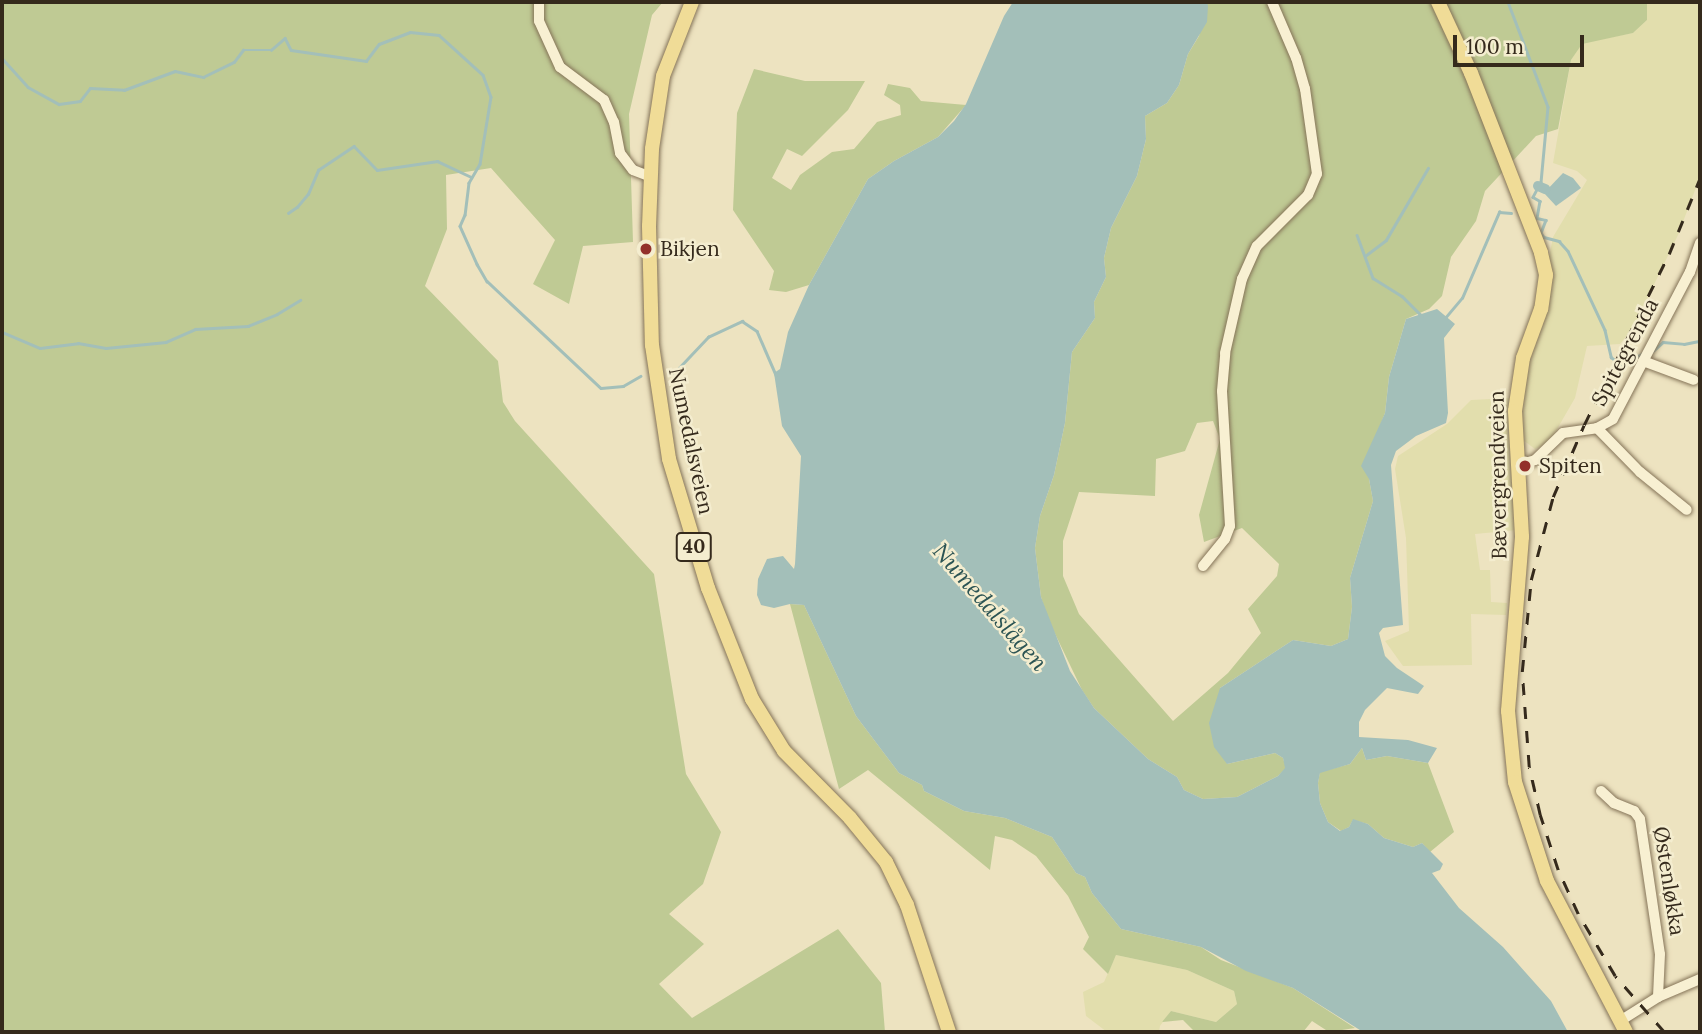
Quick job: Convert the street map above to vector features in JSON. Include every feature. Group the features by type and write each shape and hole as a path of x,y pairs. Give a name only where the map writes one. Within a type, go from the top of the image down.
{"main road":[{"name":"Numedalsveien","path":"692,2 663,76 655,124 651,177 649,276 655,381 676,483 708,588 748,690 776,740 799,769 876,848 894,876 915,927 949,1032"},
{"name":"Bævergrendveien","path":"1438,2 1461,48 1544,265 1544,296 1517,383 1515,411 1522,537 1508,711 1515,782 1547,881 1623,1027"}],"street":[{"path":"540,2 539,21 559,67 604,100 614,122 620,153 633,170 651,177"},
{"path":"1203,566 1225,539 1230,526 1222,391 1225,353 1242,279 1257,246 1308,195 1317,174 1305,89 1296,58 1272,2"},
{"name":"Spitegrenda","path":"1518,465 1535,460 1563,433 1606,426 1616,415 1690,272 1700,243"},
{"path":"1643,361 1694,380"},
{"path":"1597,428 1640,472 1688,510"},
{"name":"Østenløkka","path":"1601,791 1614,803 1634,811 1640,819 1660,954 1656,990 1658,997"},
{"path":"1623,1027 1658,997 1700,979"}],"shaded area":[{"path":"1647,2 1700,2 1700,177 1678,235 1633,328 1620,344 1587,346 1575,398 1549,443 1535,449 1512,432 1517,530 1475,534 1480,570 1490,570 1491,602 1507,603 1506,615 1471,614 1472,665 1403,666 1385,641 1409,631 1406,538 1395,469 1398,456 1447,424 1471,400 1510,398 1543,288 1553,237 1587,180 1577,171 1553,163 1571,60 1582,43 1633,33 1647,20"},
{"path":"1116,955 1187,970 1234,991 1237,1004 1216,1022 1171,1011 1160,1026 1159,1032 1107,1032 1086,1016 1083,992 1104,982"}],"green space":[{"path":"2,2 663,2 652,15 629,114 633,242 583,246 569,304 533,284 555,240 491,168 446,175 447,229 425,286 498,361 503,402 515,421 654,574 686,774 721,832 703,884 669,914 704,944 659,984 692,1018 838,929 881,983 885,1032 2,1032"},
{"path":"1207,2 1647,2 1647,20 1633,33 1582,44 1571,60 1558,129 1536,136 1485,191 1476,221 1451,257 1442,296 1429,309 1406,319 1389,377 1385,413 1376,436 1369,479 1373,501 1350,578 1352,607 1348,639 1331,646 1293,640 1220,688 1227,764 1275,753 1283,758 1286,768 1278,776 1237,797 1203,799 1184,790 1177,777 1148,759 1094,708 1082,690 1047,617 1041,597 1035,548 1040,516 1054,475 1065,423 1072,352 1095,318 1094,302 1106,277 1104,258 1111,228 1137,176 1146,139 1145,116 1167,103 1179,85 1188,54 1199,36","holes":["1213,421 1220,439 1199,515 1204,542 1242,528 1279,564 1277,576 1248,609 1261,633 1228,673 1173,721 1079,614 1063,576 1063,541 1079,492 1155,496 1156,459 1185,451 1197,423"]},
{"path":"754,69 805,81 865,81 848,110 802,156 787,149 772,178 791,190 800,175 832,152 854,149 877,122 901,115 900,105 884,95 888,84 910,88 921,101 966,105 938,137 868,179 809,285 786,292 769,290 774,271 733,210 737,113"},
{"path":"790,604 804,605 856,716 899,773 922,785 924,791 964,811 1005,818 1052,837 1076,873 1085,877 1092,893 1121,929 1201,947 1221,960 1293,988 1355,1028 1329,1032 1312,1021 1303,1032 1195,1032 1183,1020 1162,1022 1171,1011 1216,1022 1237,1004 1234,991 1187,970 1116,955 1108,974 1083,949 1089,937 1068,896 1036,856 1012,840 995,836 990,870 868,770 839,789"},
{"path":"1362,748 1366,760 1387,756 1428,763 1454,832 1430,852 1422,843 1413,847 1384,838 1368,824 1353,820 1349,827 1341,831 1328,822 1320,803 1320,772 1350,764"}],"water":[{"name":"Numedalslågen","path":"1013,2 1207,2 1208,6 1207,22 1188,54 1179,85 1167,103 1145,116 1146,139 1137,176 1111,228 1104,258 1106,277 1094,302 1095,318 1072,352 1065,423 1054,475 1040,516 1035,548 1041,597 1070,671 1094,708 1148,759 1177,777 1184,790 1203,799 1237,797 1278,776 1285,768 1283,758 1275,753 1227,764 1214,747 1209,723 1220,688 1293,640 1331,646 1348,639 1352,607 1350,578 1373,501 1369,479 1361,466 1385,413 1389,377 1406,319 1437,309 1455,324 1444,338 1448,413 1446,423 1416,436 1396,451 1391,465 1403,625 1383,628 1379,633 1385,656 1397,668 1424,686 1418,694 1387,688 1365,710 1359,722 1359,737 1408,740 1437,748 1428,763 1387,756 1366,760 1362,748 1350,764 1320,773 1320,803 1328,822 1340,831 1349,827 1353,819 1368,824 1384,838 1413,847 1422,843 1443,864 1440,870 1432,873 1459,908 1503,947 1551,1001 1568,1032 1363,1032 1293,988 1246,971 1201,947 1121,929 1092,893 1085,877 1076,873 1052,837 1005,818 964,811 924,791 922,785 899,773 856,716 804,605 790,604 774,608 761,605 757,595 758,579 767,559 783,556 794,569 795,564 801,456 782,426 774,373 780,369 788,332 809,285 868,179 938,137 954,121 966,104 1004,16"},
{"path":"1563,173 1573,178 1581,188 1556,206 1544,193"}],"waterway":[{"path":"1508,2 1548,107 1541,182 1533,197 1540,201 1537,218 1546,220 1541,233 1544,237 1559,241 1568,251 1605,330 1611,357 1622,366 1643,353"},
{"path":"2,58 28,87 59,104 80,101 90,88 124,90 175,71 203,77 234,62 243,50 271,50 285,38 291,50 366,61 379,44 410,32 439,35 483,75 491,97 480,164 469,183 465,215 460,226 487,281 601,388 623,386 640,376"},
{"path":"288,213 308,194 318,170 354,146 377,170 437,161 472,177"},
{"path":"1365,256 1386,240 1428,168"},
{"path":"1538,186 1545,189"},
{"path":"1445,318 1462,298 1499,212 1511,213"},
{"path":"1357,235 1373,278 1402,296 1422,316"},
{"path":"2,332 40,348 78,343 106,348 166,342 195,329 248,326 277,314 300,300"},
{"path":"670,374 708,337 742,321 757,331 776,375"},
{"path":"1653,351 1663,342 1684,344 1700,341"}],"railway":[{"path":"1664,1032 1615,976 1578,914 1558,870 1540,815 1529,767 1522,672 1531,580 1553,497 1584,425 1669,254 1700,178"}],"place":[{"name":"Bikjen","path":"646,249"},
{"name":"Spiten","path":"1525,466"}]}
